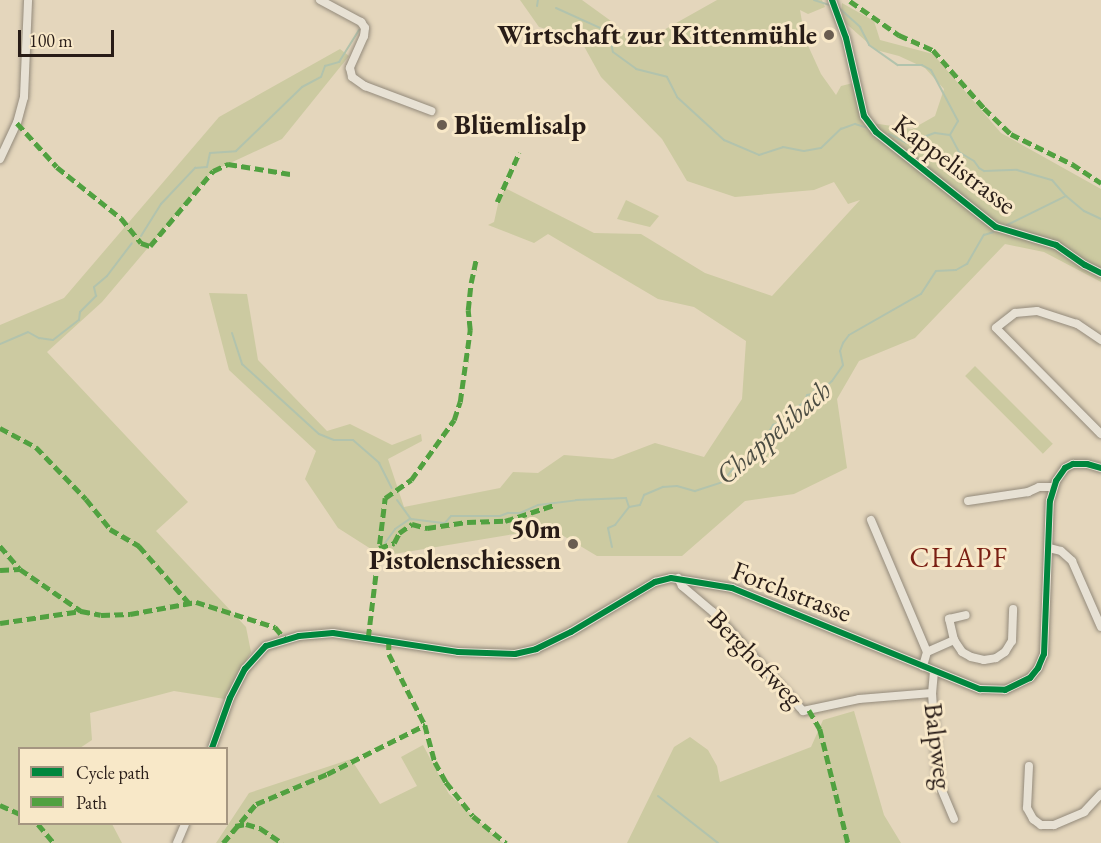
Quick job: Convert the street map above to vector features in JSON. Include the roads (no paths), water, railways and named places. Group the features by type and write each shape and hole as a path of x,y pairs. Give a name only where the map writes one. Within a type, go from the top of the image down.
{"street":[{"path":"0,159 17,123 24,97 28,0"},
{"path":"320,0 361,22 365,28 364,36 350,68 352,77 365,86 431,111"},
{"name":"Kappelistrasse","path":"832,1 846,38 864,116 876,132 996,227 1056,245 1101,273"},
{"path":"1101,340 1077,324 1036,311 1015,313 996,328 1101,434"},
{"path":"968,501 1028,492 1039,487 1053,487 1058,477 1069,465 1087,464 1101,468"},
{"name":"Forchstrasse","path":"212,747 230,698 245,669 266,646 299,636 333,633 458,652 515,654 536,649 571,632 660,580 678,578 732,588 980,689 996,692 1018,686 1035,673 1044,654 1053,487"},
{"path":"871,520 927,652 923,666"},
{"path":"1049,548 1060,551 1072,561 1101,627"},
{"name":"Berghofweg","path":"678,578 682,586 713,612 800,710 859,699 932,693"},
{"path":"966,615 950,619 954,640 959,648 971,657 984,660 1005,652 1012,641 1013,609"},
{"path":"927,652 954,640"},
{"name":"Balpweg","path":"934,671 932,693 938,781 954,819"},
{"path":"1029,766 1027,808 1041,825 1054,825 1084,812 1101,794"},
{"path":"177,843 184,825"}],"waterway":[{"path":"537,6 538,0"},
{"path":"814,0 832,6"},
{"path":"838,7 860,27 869,45 898,65 922,65 931,70 958,121 950,135 959,152 974,161 984,171 1017,170 1052,180 1084,211 1101,219"},
{"path":"556,8 609,32 613,52 636,69 667,77 677,97 724,140 759,155 783,147 804,151 821,148 841,129 855,124 868,128"},
{"path":"141,236 161,204 195,168 207,167 210,153 236,151 302,87 321,77 325,66 339,62 359,30"},
{"path":"889,134 907,143 935,133 950,135"},
{"name":"Chappelibach","path":"1007,225 1066,196"},
{"name":"Chappelibach","path":"397,500 411,519 445,523 451,516 500,516 520,513 538,505 576,500 626,498 629,507 640,505 644,495 663,487 677,486 695,491 722,482 738,463 759,451 759,441 767,435 773,425 787,420 790,412 805,402 807,395 812,394 816,388 823,389 832,381 843,365 840,351 849,335 921,294 936,271 956,270 967,264 984,235 994,232"},
{"path":"0,344 28,332 39,338 53,340 79,320 80,312 96,296 94,287 107,276 132,243"},
{"name":"Chappelibach","path":"232,333 242,364 319,434 334,440 353,440 379,463 392,488"},
{"path":"612,547 608,528 615,525 629,507"},
{"path":"385,543 395,529 410,519"},
{"path":"658,796 718,843"}],"place":[{"name":"Wirtschaft zur Kittenmühle","path":"829,35"},
{"name":"Blüemlisalp","path":"442,125"},
{"name":"50m Pistolenschiessen","path":"573,544"}],"district":[{"name":"CHAPF","path":"959,557"}]}
